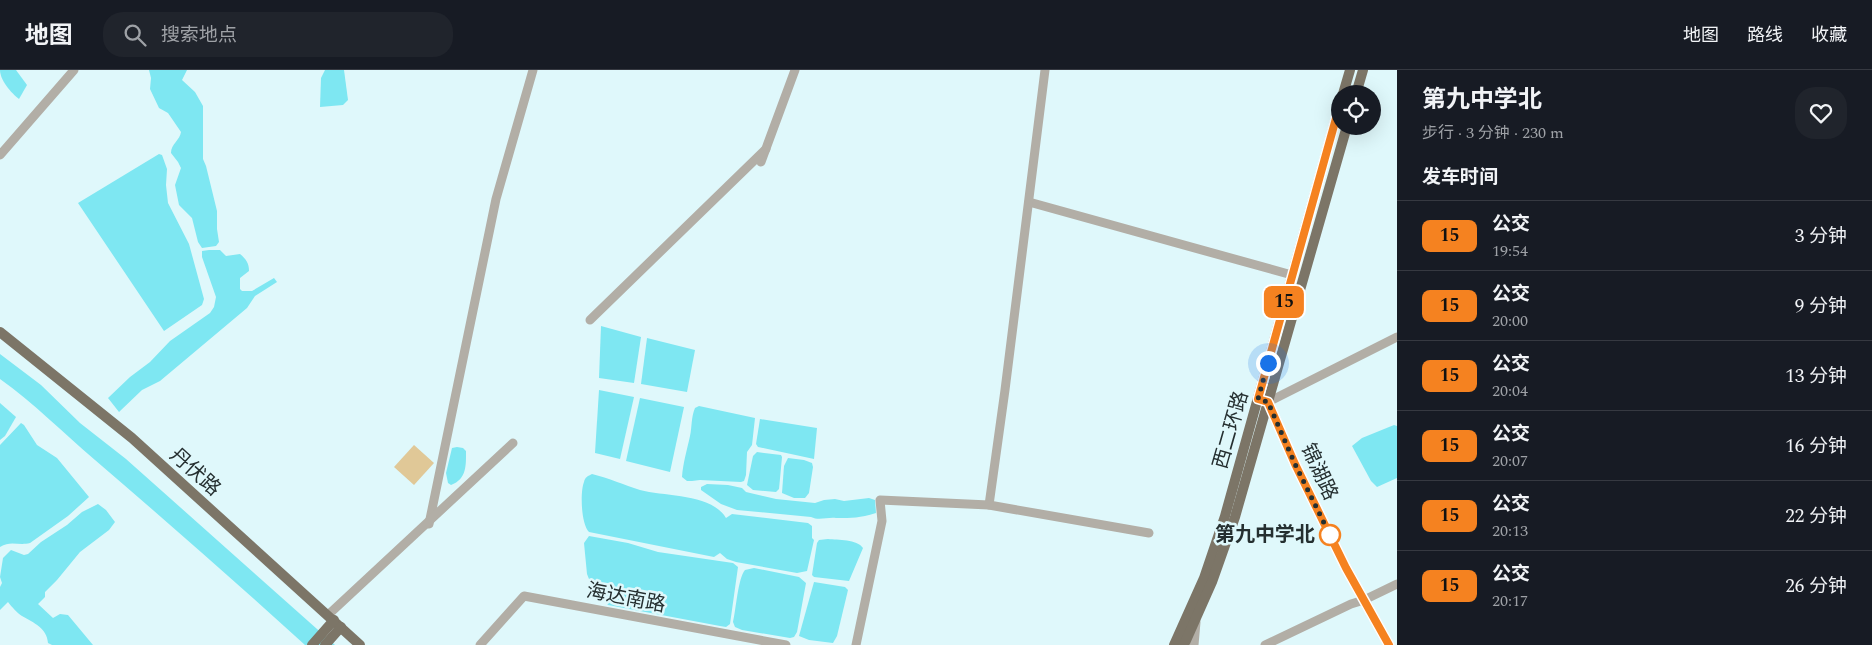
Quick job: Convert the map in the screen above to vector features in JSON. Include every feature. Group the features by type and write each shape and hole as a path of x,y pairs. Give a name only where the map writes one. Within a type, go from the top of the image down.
{"main road":[{"path":"1346,85 1350,70"},
{"path":"1359,85 1363,70"},
{"name":"西二环路","path":"1263,400 1292,275 1331,135"},
{"name":"西二环路","path":"1184,645 1192,614 1304,277 1344,135"},
{"path":"1292,275 1304,277"},
{"name":"丹伏路","path":"0,332 132,438 360,645"},
{"name":"锦湖路","path":"1263,400 1346,568 1389,645"},
{"name":"西二环路","path":"1174,645 1192,614"},
{"path":"312,645 327,638 334,621"}],"street":[{"path":"0,155 74,70"},
{"path":"428,524 496,199 533,70"},
{"path":"761,162 795,70"},
{"path":"989,505 1046,70"},
{"path":"590,320 766,149"},
{"path":"1029,202 1292,275"},
{"path":"1263,400 1397,337"},
{"path":"334,621 428,524 514,443"},
{"path":"856,645 882,521 880,500 989,505 1149,533"},
{"path":"1265,645 1397,584"},
{"name":"海达南路","path":"480,645 524,596 786,645"},
{"path":"1192,614 1194,645"}],"shaded area":[{"path":"414,445 434,463 414,485 394,467"}],"water":[{"path":"0,70 16,70 27,85 19,99 6,86"},
{"path":"149,70 187,70 182,80 195,92 203,106 203,159 217,211 219,242 216,246 202,248 198,242 192,218 179,205 175,185 181,168 171,153 172,147 181,132 168,113 159,108 150,89 151,78"},
{"path":"325,70 344,70 348,100 343,105 320,107 321,78"},
{"path":"159,154 162,155 167,169 168,203 189,244 204,299 202,305 164,331 78,203"},
{"path":"220,250 226,256 240,254 245,259 249,271 240,278 240,289 242,291 252,291 274,278 277,282 255,296 247,308 160,381 142,390 119,412 108,398 130,377 150,362 170,341 210,313 214,307 216,297 202,257 202,251"},
{"path":"601,326 641,337 634,383 599,378"},
{"path":"647,338 695,350 687,392 641,384"},
{"path":"0,354 41,385 80,423 126,459 335,645 305,645 37,408 0,379"},
{"path":"599,390 634,397 620,459 595,453"},
{"path":"640,398 684,407 670,472 626,461"},
{"path":"0,403 16,417 5,436 0,440"},
{"path":"699,406 755,418 752,445 747,452 744,481 687,481 682,477 693,415 695,408"},
{"path":"760,419 817,428 814,459 758,447 756,444"},
{"path":"21,423 37,445 57,458 89,497 68,516 30,543 11,543 0,547 0,445"},
{"path":"1394,425 1397,426 1397,478 1377,487 1371,481 1352,446 1362,438"},
{"path":"452,448 463,448 466,451 465,466 463,475 451,485 448,483 446,473"},
{"path":"757,452 781,455 782,457 779,489 776,492 753,490 747,485 753,456"},
{"path":"788,458 812,463 809,493 805,498 794,498 782,493 784,466"},
{"path":"592,474 640,490 699,500 719,510 726,518 732,514 808,523 812,526 812,538 814,540 807,571 797,573 736,562 727,559 720,553 714,557 589,532 584,522 582,493 585,479"},
{"path":"707,484 742,488 746,492 776,499 815,503 824,500 835,499 844,501 869,498 875,500 876,513 856,517 820,519 737,510 721,504 701,490 701,487"},
{"path":"98,504 106,510 115,522 109,530 80,552 45,592 45,597 38,604 53,618 60,614 68,615 93,645 52,645 48,643 42,630 18,613 8,602 0,610 0,587 2,583 0,577 3,558 11,550 24,555 28,554 82,512"},
{"path":"589,536 628,543 658,552 733,563 738,567 730,624 726,627 608,605 591,584 587,574 584,543"},
{"path":"819,540 852,541 863,548 849,581 814,577 812,575 817,543"},
{"path":"754,568 799,577 806,583 797,632 794,637 790,638 742,630 735,627 733,622 741,580 745,570"},
{"path":"814,582 845,587 848,590 837,636 833,643 809,640 799,636"}],"bus line":[{"name":"15","path":"1331,133 1258,399 1268,402 1295,464 1346,568 1389,645"}],"place":[{"name":"第九中学北","path":"1330,535"}],"route":[{"path":"1268,363 1258,399 1268,402 1295,464 1330,535"}]}
